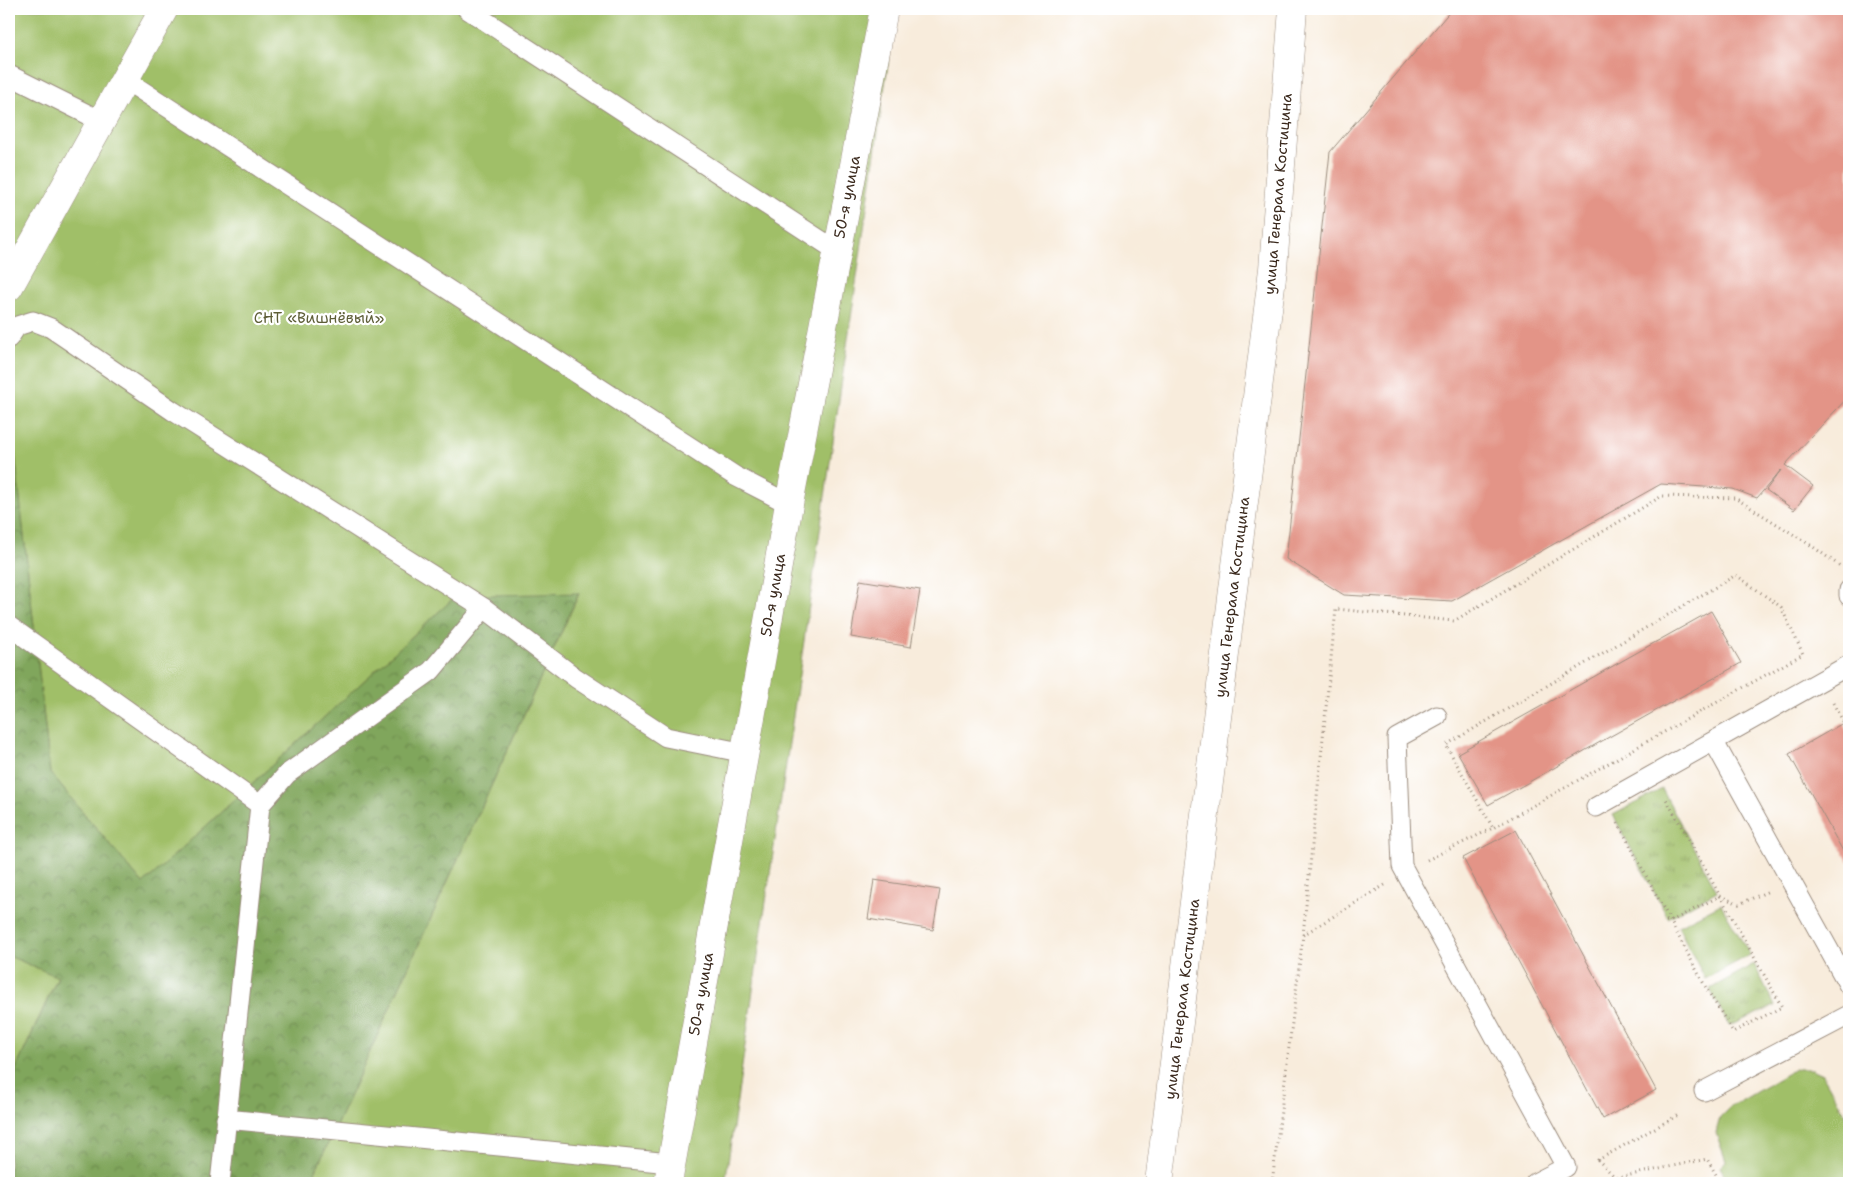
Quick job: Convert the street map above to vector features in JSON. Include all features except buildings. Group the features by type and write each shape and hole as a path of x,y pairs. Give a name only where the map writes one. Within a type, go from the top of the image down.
{"street":[{"path":"9,287 164,9"},
{"name":"50-я улица","path":"669,1173 789,504 884,9"},
{"name":"улица Генерала Костицина","path":"1159,1183 1274,269 1293,9"}],"lane":[{"path":"467,9 837,251"},
{"path":"9,75 101,121"},
{"path":"124,79 735,476 789,504"},
{"path":"9,338 17,326 33,322 51,328 173,411 484,608 576,678 666,737 744,753"},
{"path":"1849,590 1849,596"},
{"path":"220,1183 260,806 288,774 431,671 484,608"},
{"path":"9,626 260,806"},
{"path":"1596,807 1849,665"},
{"path":"1437,716 1397,738 1402,866 1566,1167 1535,1183"},
{"path":"1714,742 1849,986"},
{"path":"1704,1091 1849,1015"},
{"path":"226,1119 669,1173"}],"path":[{"path":"1662,496 1735,498 1841,567"},
{"path":"1302,935 1405,872 1493,828 1803,654 1781,607 1736,574 1446,744 1493,828"},
{"path":"1830,699 1849,732"},
{"path":"1616,820 1705,986 1733,1032 1782,1007 1664,794"},
{"path":"1666,921 1671,921 1720,896 1739,904 1791,880"},
{"path":"1616,1178 1598,1160 1680,1114"},
{"path":"1606,1183 1616,1178 1708,1158 1721,1183"}],"green space":[{"name":"СНТ «Вишнёвый»","path":"9,9 896,9 725,1183 310,1183 579,594 456,596 143,884 50,773 9,399"},
{"path":"9,399 50,773 143,884 456,596 579,593 310,1183 9,1183 9,1084 58,977 9,956"},
{"path":"1662,789 1717,891 1668,918 1613,815"},
{"path":"1721,904 1750,955 1705,979 1678,926"},
{"path":"9,956 58,976 9,1084"},
{"path":"1754,964 1775,1006 1729,1026 1710,989"},
{"path":"1795,1069 1811,1069 1822,1074 1849,1121 1849,1183 1729,1183 1720,1167 1726,1161 1716,1133 1720,1117 1729,1108"}]}
